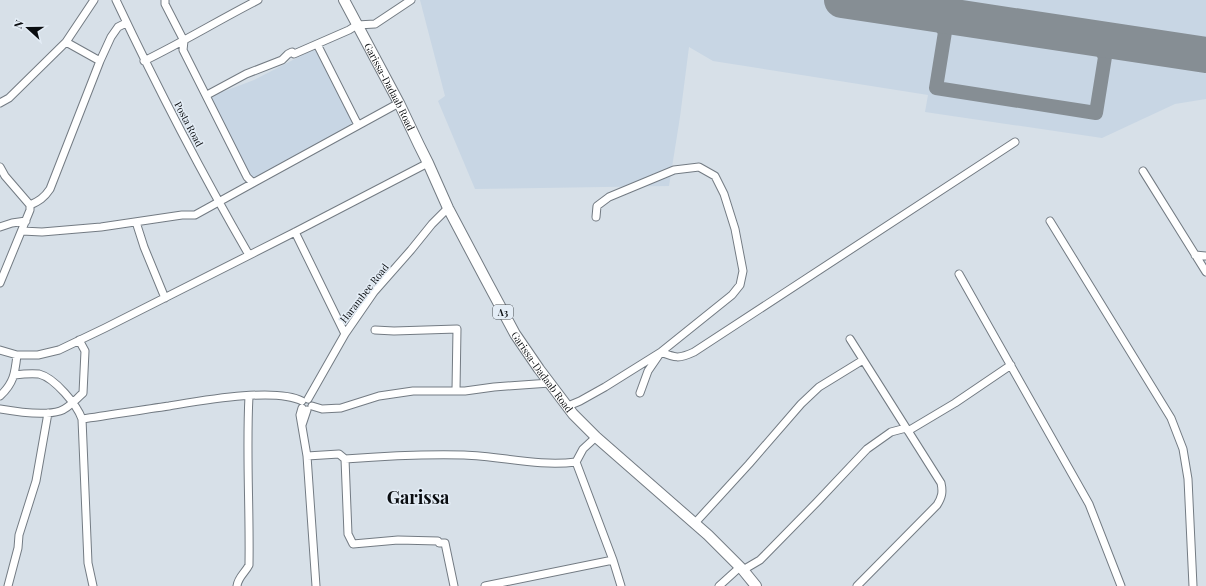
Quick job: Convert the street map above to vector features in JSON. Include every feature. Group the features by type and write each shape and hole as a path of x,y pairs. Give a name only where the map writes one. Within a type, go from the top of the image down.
{"highway":[{"name":"Garissa-Dadaab Road","path":"344,0 398,103 428,163 448,208 515,334 568,406 596,437 695,523 742,568"},
{"name":"A3","path":"742,568 756,586"}],"street":[{"path":"0,102 9,98 66,42 94,0"},
{"name":"Posta Road","path":"116,0 144,61 219,203 249,255"},
{"path":"165,0 165,4 184,41 183,50 248,177 253,183"},
{"path":"144,61 184,41 258,0"},
{"path":"207,95 246,74 282,60 292,52 294,54 358,25 375,24 411,0"},
{"path":"30,205 45,197 50,189 100,61 114,32 118,27 126,23"},
{"path":"66,42 100,61"},
{"path":"317,44 358,126"},
{"path":"22,231 42,232 101,227 182,215 195,215 398,103"},
{"path":"661,352 672,357 683,357 694,352 1015,142"},
{"path":"0,350 17,355 38,355 50,353 165,298 428,163"},
{"path":"0,167 5,176 30,205 30,210 26,221 0,283"},
{"path":"568,406 605,387 661,352 732,295 740,285 743,272 737,236 724,194 715,176 699,167 674,170 609,197 597,206 596,217"},
{"path":"1143,171 1206,272"},
{"name":"Harambee Road","path":"316,586 307,456 302,425 306,405 345,334 374,292 432,224 448,208"},
{"path":"0,227 26,221"},
{"path":"1050,221 1171,418 1183,449 1188,479 1193,586"},
{"path":"136,222 144,247 165,298"},
{"path":"295,232 345,334"},
{"path":"1195,255 1206,256"},
{"path":"959,274 1089,504 1121,586"},
{"path":"375,330 394,331 457,329 456,390"},
{"path":"850,339 941,483 943,491 942,498 937,505 857,586"},
{"path":"0,409 48,413 62,411 73,403 83,393 85,351 79,340"},
{"path":"640,393 648,371 661,352"},
{"path":"0,396 11,384 17,355"},
{"path":"695,523 801,404 819,388 863,360"},
{"path":"719,586 742,568 760,560 818,502 866,449 891,432 907,430 955,402 1011,364"},
{"path":"14,375 39,374 44,376 58,386 73,403 82,419 88,563 93,586"},
{"path":"82,419 215,399 249,396 290,396 306,405 322,409 341,408 379,396 412,391 465,391 494,387 550,383"},
{"path":"237,586 238,580 249,565 247,443 249,396"},
{"path":"8,586 20,535 36,481 48,413"},
{"path":"596,437 583,448 576,462 621,586"},
{"path":"307,456 339,454 345,459 396,456 464,455 538,462 576,462"},
{"path":"345,459 348,534 352,544 398,540 438,540 439,543 446,543 454,586"},
{"path":"485,586 612,560"}],"shaded area":[{"path":"420,0 1206,0 1206,99 1175,104 1102,138 925,112 928,95 713,61 689,47 669,186 475,189 438,101 445,96"},
{"path":"318,47 357,125 253,183 209,97 254,80"}],"taxiway":[{"path":"938,22 945,32 936,88 1096,113 1105,57 1099,46"}],"runway":[{"path":"842,0 1206,55"}],"district":[{"name":"Garissa","path":"418,497"}]}
